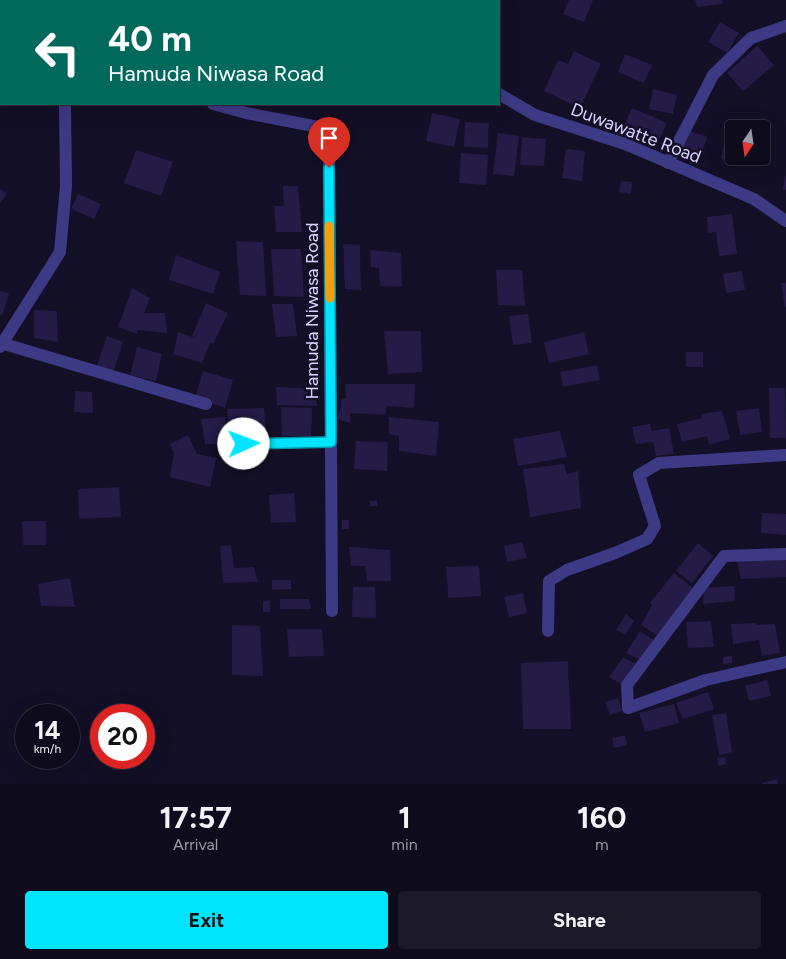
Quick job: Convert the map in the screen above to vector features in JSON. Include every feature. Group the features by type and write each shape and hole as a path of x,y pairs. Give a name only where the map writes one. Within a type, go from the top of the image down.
{"street":[{"path":"668,163 713,75 751,38 786,26"},
{"name":"Duwawatte Road","path":"500,95 535,116 625,144 754,199 786,221"},
{"path":"65,105 66,186 60,252 0,345 206,404"},
{"name":"Hamuda Niwasa Road","path":"217,105 246,113 329,129 332,611"},
{"path":"548,631 549,580 567,570 647,539 655,526 639,475 659,463 786,455"},
{"path":"786,554 724,556 627,685 628,708 706,680 786,662"}],"lane":[{"path":"244,444 331,442"}],"building":[{"path":"569,0 593,0 584,22 563,14"},
{"path":"695,0 722,0 723,4 697,7"},
{"path":"720,22 739,33 727,53 708,42"},
{"path":"757,46 774,65 743,91 727,73"},
{"path":"574,51 601,64 580,108 544,91 558,60 568,64"},
{"path":"625,54 652,65 644,83 618,72"},
{"path":"653,89 677,95 673,114 649,109"},
{"path":"632,108 667,123 656,148 621,133"},
{"path":"432,113 460,119 454,147 426,141"},
{"path":"465,122 489,123 488,148 464,147"},
{"path":"687,130 707,137 698,164 678,157"},
{"path":"498,133 519,136 514,176 493,174"},
{"path":"522,137 546,139 544,166 520,165"},
{"path":"725,140 725,160 721,159"},
{"path":"566,149 585,151 582,181 562,178"},
{"path":"136,150 173,162 161,196 124,183"},
{"path":"461,153 488,155 486,185 459,183"},
{"path":"785,176 786,190 783,190"},
{"path":"621,181 632,182 631,194 619,192"},
{"path":"283,186 298,186 302,232 276,232 274,206 284,206"},
{"path":"0,189 7,193 0,204"},
{"path":"78,194 101,204 94,219 71,209"},
{"path":"732,214 737,254 719,256 716,232 708,233 707,217"},
{"path":"236,241 263,242 266,296 240,295"},
{"path":"343,244 360,245 361,290 345,289"},
{"path":"271,249 301,249 304,297 274,296"},
{"path":"370,250 401,253 402,287 380,286 379,268 371,267"},
{"path":"176,255 220,272 213,294 169,280"},
{"path":"496,270 522,270 525,306 498,305"},
{"path":"742,271 745,290 726,293 723,274"},
{"path":"781,283 786,283 786,307 785,307"},
{"path":"132,288 150,298 144,313 165,313 167,333 138,330 137,334 118,327"},
{"path":"0,291 9,293 2,316 0,315"},
{"path":"206,303 228,313 213,344 210,343 202,363 173,354 178,332 198,339 192,336"},
{"path":"272,304 293,304 297,336 276,337"},
{"path":"34,310 57,311 58,342 34,338"},
{"path":"528,314 532,343 513,345 509,316"},
{"path":"384,331 421,331 422,372 388,374"},
{"path":"584,332 589,354 549,363 544,342"},
{"path":"107,336 123,342 113,373 96,368"},
{"path":"137,347 162,354 156,381 130,375"},
{"path":"686,352 703,352 703,367 686,367"},
{"path":"597,365 600,380 563,387 560,372"},
{"path":"203,371 233,380 225,408 195,398"},
{"path":"345,384 415,384 414,408 387,406 385,415 350,413 350,423 337,419 341,407 341,398 346,399"},
{"path":"276,387 315,389 317,406 277,405"},
{"path":"769,388 785,388 786,438 770,438"},
{"path":"75,391 92,392 93,413 74,412"},
{"path":"281,407 312,408 311,436 282,436"},
{"path":"264,408 266,430 254,430 254,441 230,442 227,409"},
{"path":"759,408 762,432 740,435 736,411"},
{"path":"722,411 730,439 709,445 707,436 682,442 677,424 702,418 701,414"},
{"path":"225,417 226,444 205,444 201,419"},
{"path":"389,417 439,422 436,456 399,451 399,436 389,434"},
{"path":"650,424 651,431 669,428 674,454 656,456 653,442 636,444 632,427"},
{"path":"560,431 567,457 518,466 513,439"},
{"path":"188,435 197,454 216,458 210,487 170,477 174,453 170,444"},
{"path":"356,441 388,442 387,471 354,469"},
{"path":"564,464 567,474 578,471 581,508 530,517 523,469"},
{"path":"119,487 121,517 79,519 78,489"},
{"path":"294,493 296,522 271,523 269,495"},
{"path":"370,501 377,501 377,506 370,506"},
{"path":"762,513 786,514 786,535 761,533"},
{"path":"342,520 349,520 349,529 342,529"},
{"path":"22,521 46,521 46,545 23,545"},
{"path":"522,542 527,558 507,562 504,546"},
{"path":"698,543 713,556 692,583 676,571"},
{"path":"231,545 234,568 254,567 258,582 223,583 220,546"},
{"path":"349,547 390,550 391,581 367,581 365,566 351,566"},
{"path":"786,559 786,577 741,579 737,561"},
{"path":"479,566 481,596 448,598 446,567"},
{"path":"674,573 693,588 658,636 641,625 652,605 650,603"},
{"path":"70,578 75,607 41,606 38,584"},
{"path":"272,580 291,580 291,589 272,590"},
{"path":"734,586 735,601 703,604 704,588"},
{"path":"353,587 375,587 376,618 352,617"},
{"path":"523,593 527,613 509,617 504,597"},
{"path":"280,599 309,599 311,609 280,609"},
{"path":"270,600 270,612 263,612 263,601"},
{"path":"626,614 634,621 625,635 616,630"},
{"path":"711,621 714,647 688,648 686,622"},
{"path":"756,623 757,625 775,624 780,653 762,656 759,640 733,644 731,624"},
{"path":"232,625 260,626 263,676 232,675"},
{"path":"287,629 322,629 324,656 289,657"},
{"path":"640,631 655,641 641,660 626,653"},
{"path":"732,656 732,663 723,664 723,657"},
{"path":"623,657 638,665 624,686 609,677"},
{"path":"568,661 571,729 523,729 521,663"},
{"path":"767,680 771,696 749,701 745,686"},
{"path":"708,692 714,709 683,719 676,703"},
{"path":"618,698 622,711 610,715 605,702"},
{"path":"674,704 679,723 645,732 639,713"},
{"path":"726,713 732,752 719,755 712,715"},
{"path":"625,735 627,745 614,748 612,738"},
{"path":"725,757 726,764 718,766 717,758"},
{"path":"777,779 778,784 762,784 762,783"}],"slow traffic":[{"path":"329,226 330,298"}],"route":[{"path":"244,444 331,442 329,168"}]}
